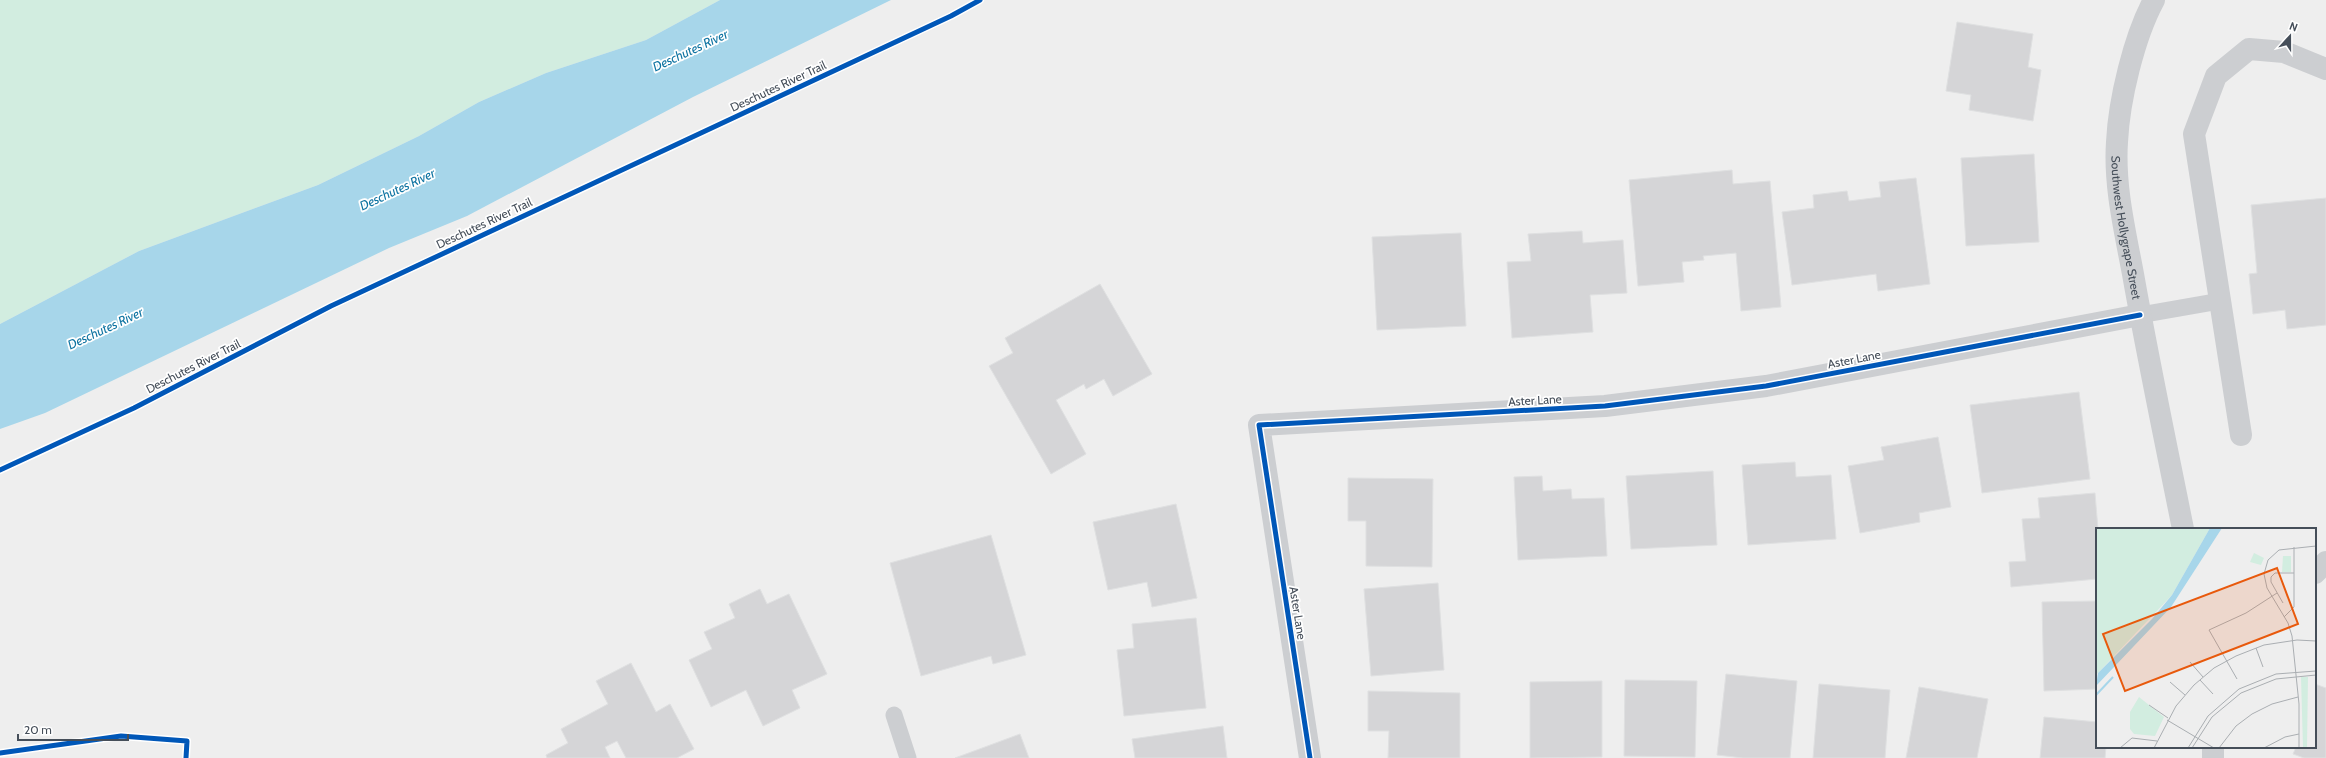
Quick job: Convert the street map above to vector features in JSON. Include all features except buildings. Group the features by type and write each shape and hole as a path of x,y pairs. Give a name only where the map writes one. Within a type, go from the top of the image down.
{"street":[{"name":"Southwest Hollygrape Street","path":"2154,0 2148,12 2128,75 2117,142 2119,195 2140,315 2183,528"},
{"path":"2241,435 2194,134 2216,76 2249,49 2284,52 2326,69"},
{"name":"Aster Lane","path":"1310,758 1259,425 1605,406 1766,386 2140,315"},
{"path":"2316,572 2326,562"},
{"path":"2212,758 2213,748"}],"lane":[{"path":"2140,315 2220,301"},
{"path":"894,715 908,758"}],"green space":[{"path":"0,0 720,0 646,40 546,73 479,102 419,136 318,185 139,251 0,324"}],"water":[{"name":"Deschutes River","path":"720,0 891,0 693,97 467,216 389,248 45,413 0,429 0,324 139,251 318,185 419,136 479,102 546,73 646,40"}],"cycle path":[{"name":"Deschutes River Trail","path":"0,470 134,408 331,306 951,16 980,0"},
{"path":"1310,758 1259,425 1605,406 1766,386 2140,315"},
{"path":"0,753 121,736 187,741 186,758"}]}
